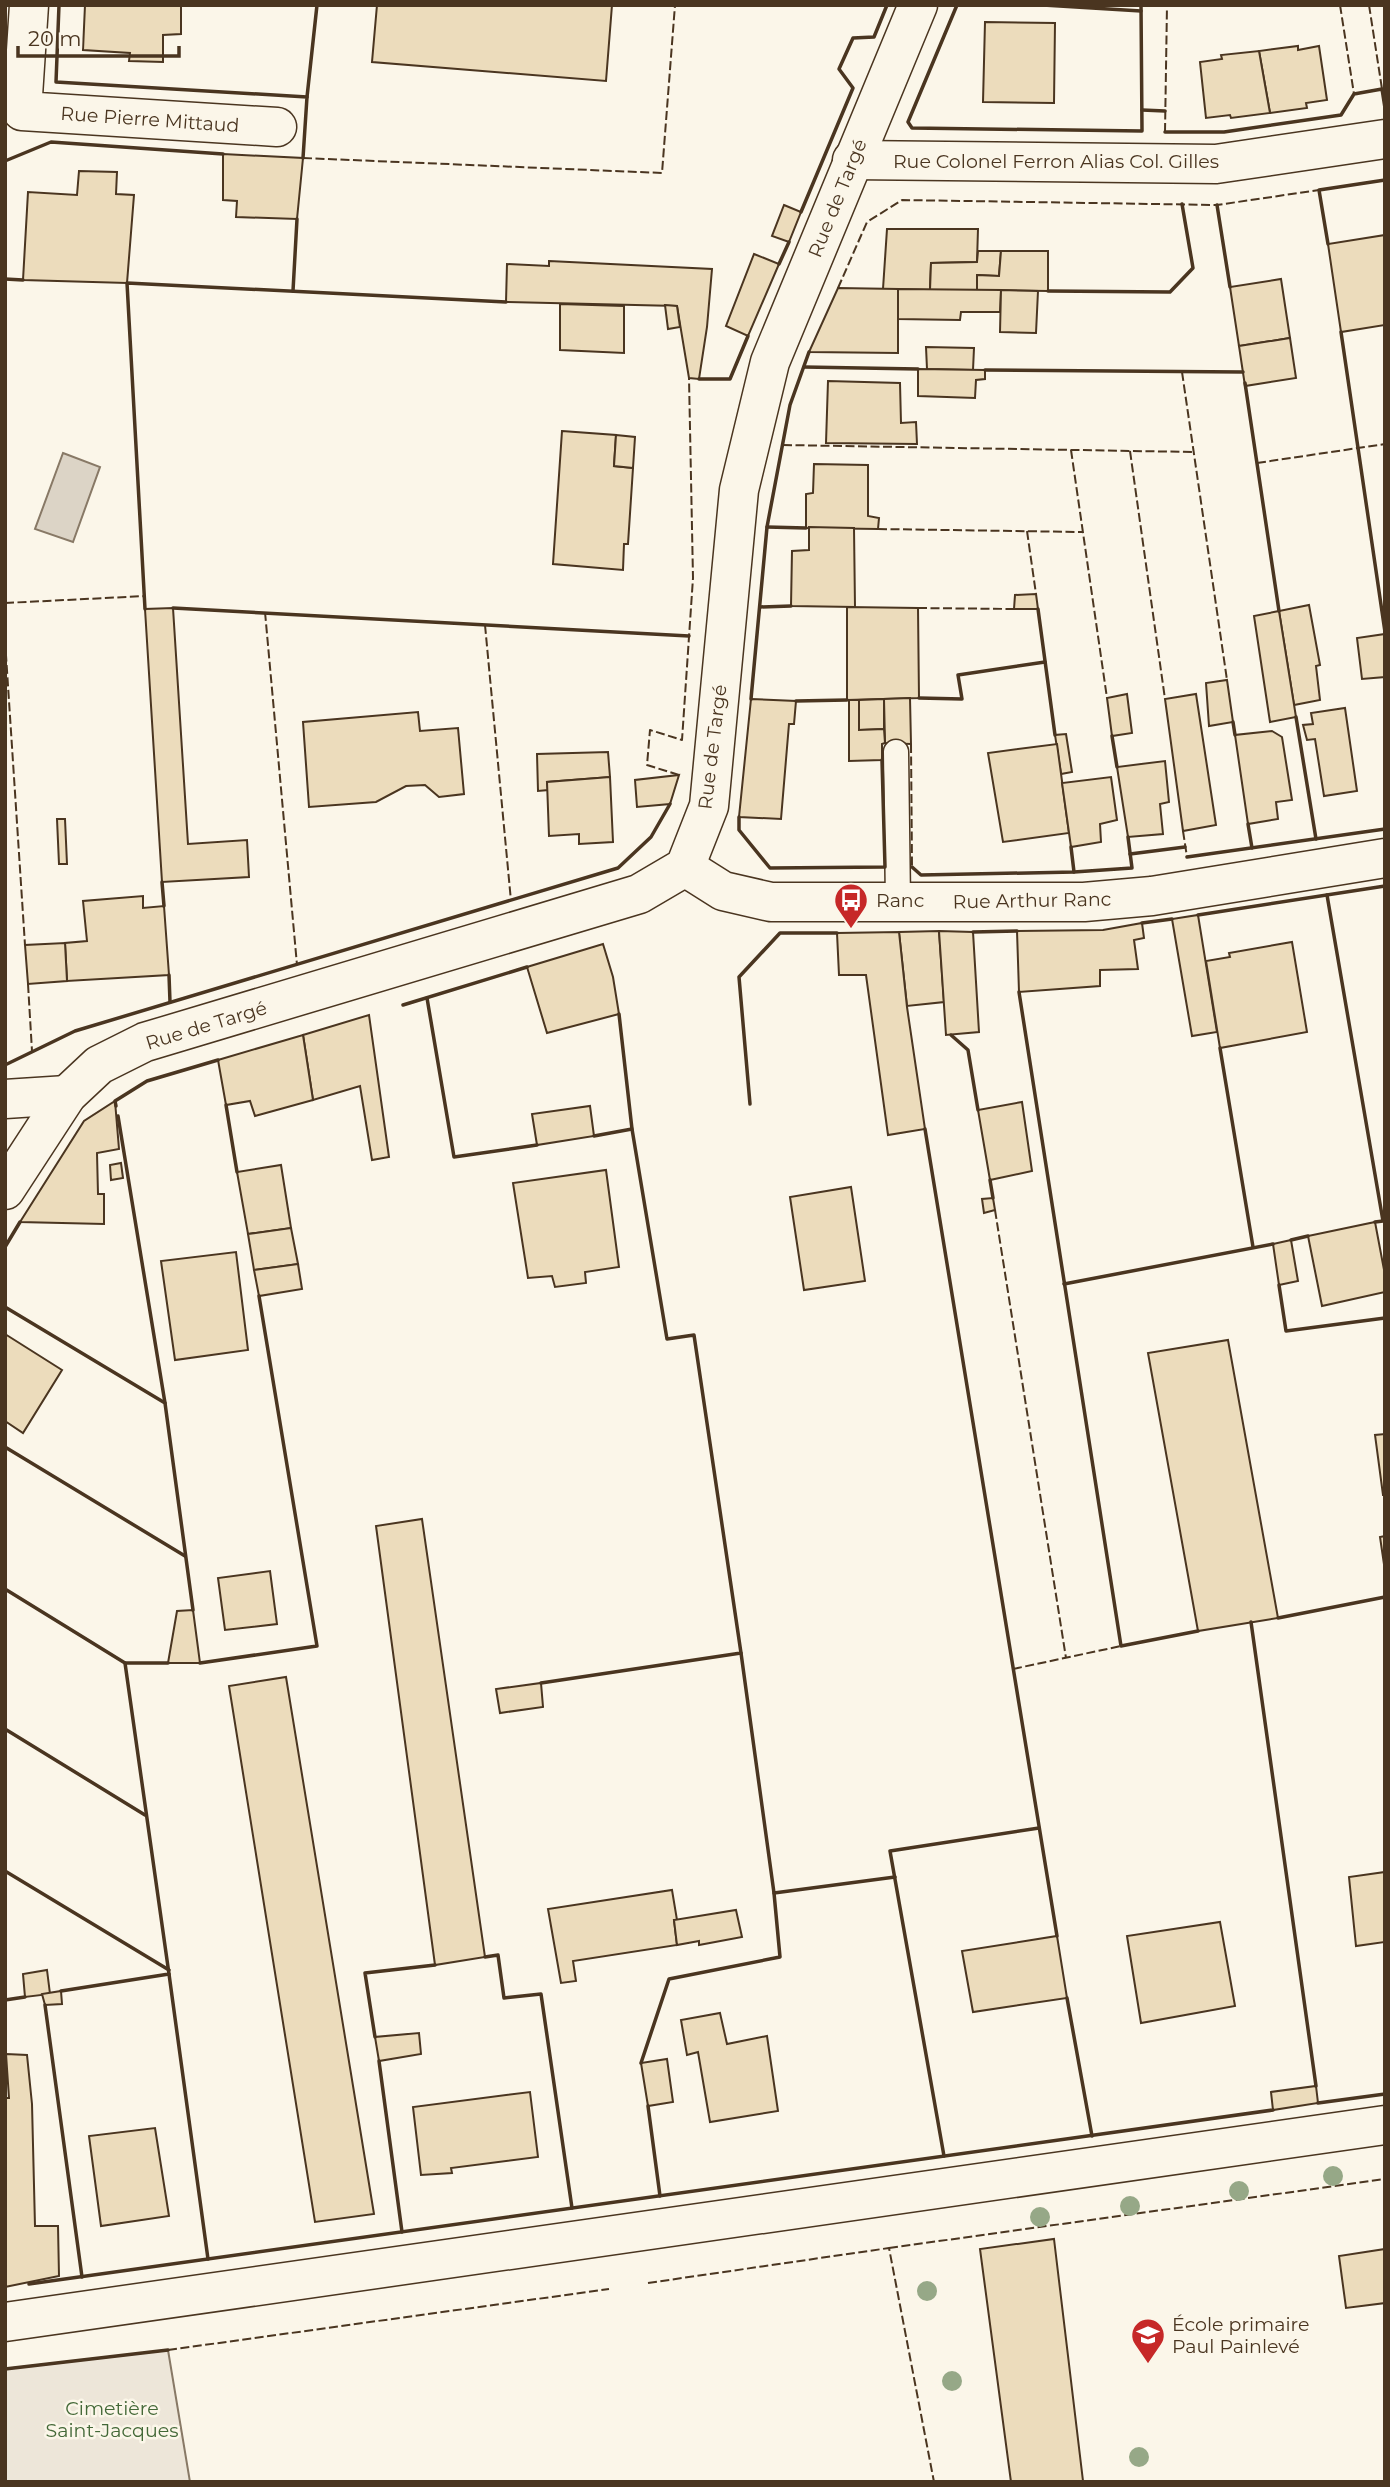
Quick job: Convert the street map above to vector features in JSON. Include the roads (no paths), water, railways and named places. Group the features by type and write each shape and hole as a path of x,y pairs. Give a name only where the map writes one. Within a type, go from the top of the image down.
{"street":[{"name":"Rue Pierre Mittaud","path":"29,5 11,114 277,127"},
{"name":"Rue de Targé","path":"5,1191 67,1095 99,1065 145,1042 639,894 685,867 709,806 742,478 769,362 918,5"},
{"name":"Rue Colonel Ferron Alias Col. Gilles","path":"852,160 1216,164 1385,139"},
{"name":"Rue Arthur Ranc","path":"685,867 723,891 771,902 1084,901 1152,895 1385,858"},
{"path":"5,1099 67,1095"},
{"path":"5,2322 1385,2124"}],"lane":[{"path":"896,752 898,902"}],"place":[{"name":"Ranc","path":"851,930"},
{"name":"École primaire Paul Painlevé","path":"1148,2365"}],"park label":[{"name":"Cimetière Saint-Jacques","path":"112,2419"}]}
